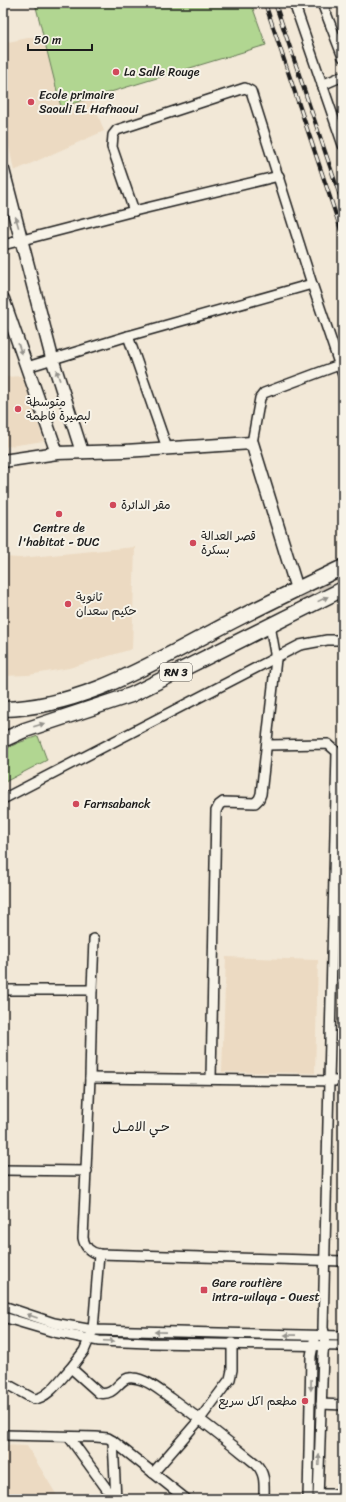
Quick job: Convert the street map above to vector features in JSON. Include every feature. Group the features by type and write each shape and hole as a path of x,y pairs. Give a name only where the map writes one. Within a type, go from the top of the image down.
{"main road":[{"name":"RN 3","path":"104,703 299,596 343,566"},
{"name":"RN 3","path":"4,740 24,730 131,695 343,589"},
{"name":"RN 3","path":"3,709 13,709 57,702 87,694 299,596"}],"street":[{"path":"294,3 342,142"},
{"path":"322,3 343,57"},
{"path":"322,85 343,76"},
{"path":"134,211 112,147 113,135 117,130 245,88 251,90 312,284 343,375"},
{"path":"3,170 52,358 82,452"},
{"path":"3,245 134,211 279,176"},
{"path":"27,367 52,358 312,284"},
{"path":"3,299 57,453"},
{"path":"128,336 167,448"},
{"path":"299,596 252,443 260,398 264,393 339,365"},
{"path":"3,461 57,453 252,443"},
{"path":"211,1079 216,811 219,805 223,802 255,803 259,800 261,794 276,659 270,625"},
{"path":"3,799 276,659 300,645 327,640 343,640"},
{"path":"267,745 328,744 336,752 330,1081 323,1260 324,1346 318,1496 343,1494"},
{"path":"94,939 83,1238 87,1248 91,1252 99,1254 343,1261"},
{"path":"3,990 92,990"},
{"path":"90,1078 343,1082"},
{"path":"3,1170 86,1171"},
{"path":"3,1382 30,1398 38,1399 48,1393 84,1351 93,1330 99,1254"},
{"path":"3,1306 54,1323 93,1330 315,1335 324,1332 343,1336"},
{"path":"3,1317 54,1332 90,1340 149,1343 232,1343 343,1346"},
{"path":"308,1499 313,1346 315,1335"},
{"path":"153,1473 200,1419 230,1379 232,1370 232,1343"},
{"path":"71,1368 99,1393 104,1394 111,1393 128,1378 134,1378 148,1383 200,1419 260,1469 264,1480 264,1499"},
{"path":"321,1404 343,1405"},
{"path":"3,1436 108,1438 186,1499"},
{"path":"69,1437 115,1499"},
{"path":"113,1441 115,1499"}],"shaded area":[{"name":"Ecole primaire Saouli EL Hafnaoui","path":"43,35 61,107 92,98 104,131 14,171 3,116 3,43"},
{"name":"متوسطة لبصيرة فاطمة","path":"3,363 5,377 22,376 44,441 3,447"},
{"name":"ثانوية حكيم سعدان","path":"135,547 132,649 69,668 29,675 3,676 3,557 20,558"},
{"path":"226,957 318,960 315,1073 222,1072"},
{"path":"3,1445 27,1446 59,1499 3,1499"}],"green space":[{"name":"La Salle Rouge","path":"35,3 251,3 266,45 61,107"},
{"path":"38,736 47,760 3,783 3,750"}],"tunnel":[{"path":"298,598 343,577"}],"railway":[{"path":"265,3 343,236"},
{"path":"275,3 343,205"}],"place":[{"name":"La Salle Rouge","path":"116,72"},
{"name":"Ecole primaire Saouli EL Hafnaoui","path":"31,102"},
{"name":"متوسطة لبصيرة فاطمة","path":"18,409"},
{"name":"مقر الدائرة","path":"113,505"},
{"name":"Centre de l'habitat - DUC","path":"59,514"},
{"name":"قصر العدالة بسكرة","path":"193,543"},
{"name":"ثانوية حكيم سعدان","path":"68,604"},
{"name":"Farnsabanck","path":"76,804"},
{"name":"Gare routière intra-wilaya - Ouest","path":"204,1290"},
{"name":"مطعم اكل سريع","path":"305,1401"}],"district":[{"name":"حـي الامــل","path":"141,1126"}]}
